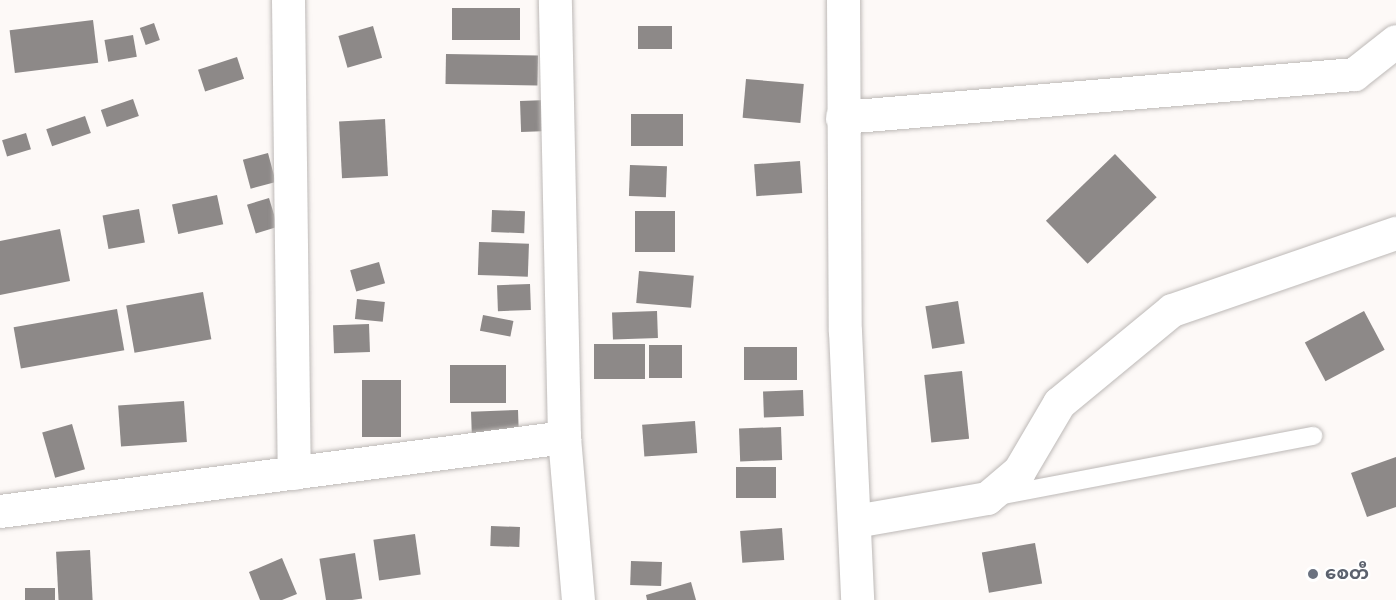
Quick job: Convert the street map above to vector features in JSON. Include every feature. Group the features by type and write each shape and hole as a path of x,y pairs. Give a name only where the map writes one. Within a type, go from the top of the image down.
{"street":[{"path":"288,0 294,473"},
{"path":"555,0 564,438 578,600"},
{"path":"843,0 845,331 857,600"},
{"path":"842,117 1354,74 1396,41"},
{"path":"855,521 987,498 1019,471 1059,402 1172,310 1396,233"},
{"path":"0,511 564,438"}],"lane":[{"path":"987,498 1313,436"}],"building":[{"path":"452,8 520,8 520,40 452,40"},
{"path":"93,20 98,63 15,73 10,30"},
{"path":"154,23 160,40 146,45 140,28"},
{"path":"373,26 382,58 347,68 338,36"},
{"path":"638,26 672,26 672,49 638,49"},
{"path":"133,35 137,57 108,62 104,40"},
{"path":"446,54 538,56 537,86 445,84"},
{"path":"237,57 244,79 205,92 198,70"},
{"path":"746,79 804,84 800,123 743,118"},
{"path":"133,99 139,116 107,127 101,110"},
{"path":"547,100 548,131 521,132 520,101"},
{"path":"631,114 683,114 683,146 631,146"},
{"path":"85,116 91,133 52,146 46,129"},
{"path":"385,119 388,176 342,178 339,121"},
{"path":"26,133 31,149 7,157 2,140"},
{"path":"268,153 276,182 251,189 243,160"},
{"path":"1115,154 1157,197 1088,264 1046,221"},
{"path":"800,161 802,193 756,196 754,164"},
{"path":"630,165 667,166 666,197 629,196"},
{"path":"217,195 223,224 178,234 172,205"},
{"path":"269,198 278,227 256,233 247,205"},
{"path":"139,209 145,242 108,249 103,215"},
{"path":"492,210 525,211 524,233 491,232"},
{"path":"635,211 675,211 675,252 635,252"},
{"path":"60,229 70,281 0,295 0,241"},
{"path":"479,242 529,244 528,277 478,275"},
{"path":"379,262 385,283 356,291 350,270"},
{"path":"639,271 694,276 691,308 636,303"},
{"path":"530,284 531,310 498,311 497,285"},
{"path":"203,292 211,339 135,353 126,306"},
{"path":"357,299 385,302 383,322 355,319"},
{"path":"958,301 965,343 932,349 925,306"},
{"path":"117,309 124,350 21,369 14,327"},
{"path":"657,311 658,338 613,340 612,313"},
{"path":"1364,311 1385,350 1325,381 1305,342"},
{"path":"483,315 513,321 510,337 480,331"},
{"path":"369,324 370,352 334,353 333,325"},
{"path":"594,344 645,344 645,379 594,379"},
{"path":"649,345 682,345 682,378 649,378"},
{"path":"744,347 797,347 797,380 744,380"},
{"path":"450,365 506,365 506,403 450,403"},
{"path":"962,371 969,439 931,443 924,375"},
{"path":"362,380 401,380 401,437 362,437"},
{"path":"803,390 804,416 764,417 763,391"},
{"path":"184,401 187,442 121,447 118,406"},
{"path":"518,410 519,434 472,436 471,412"},
{"path":"695,421 697,453 644,457 642,425"},
{"path":"72,424 85,469 55,478 42,433"},
{"path":"781,427 782,460 740,461 739,428"},
{"path":"1396,457 1396,507 1367,517 1351,473"},
{"path":"736,467 776,467 776,498 736,498"},
{"path":"491,526 520,527 519,547 490,546"},
{"path":"782,528 784,560 742,563 740,531"},
{"path":"415,534 421,575 379,580 373,540"},
{"path":"1035,543 1042,583 989,593 982,552"},
{"path":"90,550 93,600 59,600 56,552"},
{"path":"355,553 362,598 326,600 319,559"},
{"path":"282,558 297,594 282,600 260,600 249,572"},
{"path":"631,561 662,562 661,586 630,585"},
{"path":"691,582 696,600 647,600 646,595"},
{"path":"25,588 55,588 55,600 25,600"}],"place":[{"name":"စေတီ","path":"1313,574"}]}
